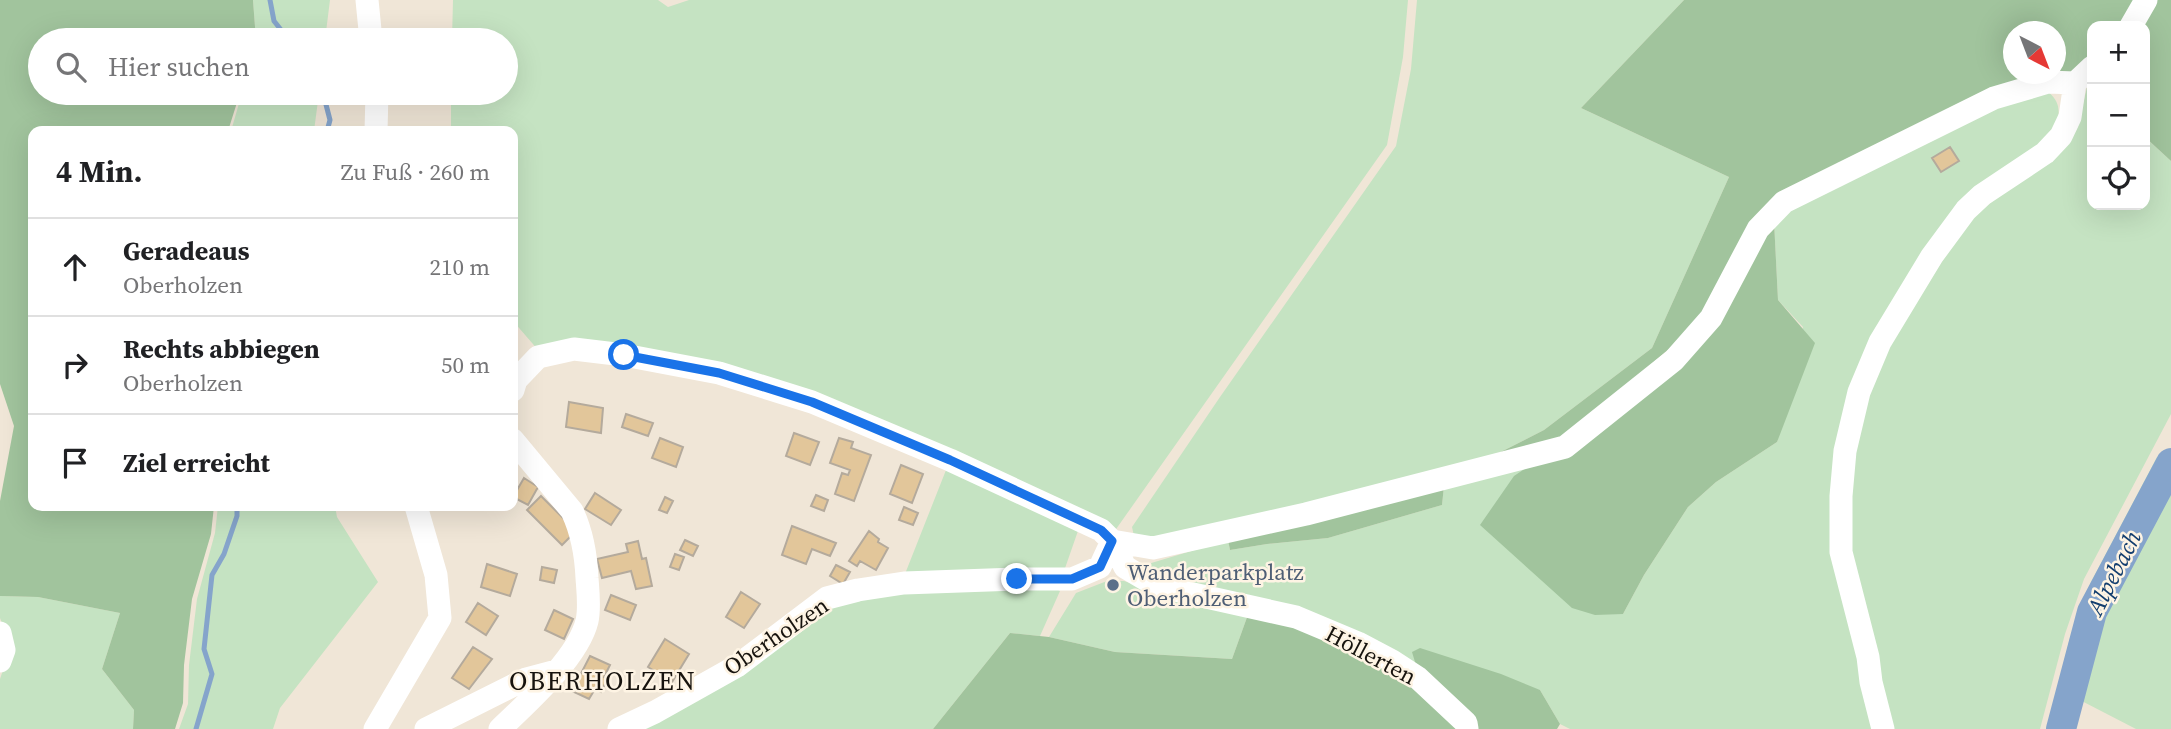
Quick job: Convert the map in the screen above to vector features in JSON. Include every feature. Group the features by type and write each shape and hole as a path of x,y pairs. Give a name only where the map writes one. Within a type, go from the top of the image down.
{"street":[{"path":"367,0 370,28"},
{"path":"2134,21 2146,0"},
{"path":"1883,729 1871,682 1868,657 1840,552 1845,451 1859,392 1880,342 1932,256 1966,210 1982,195 2045,153 2061,136 2070,117 2075,83 2087,72"},
{"path":"518,378 538,357 574,349 624,355 719,373 812,402 950,460 1101,530 1112,541 1153,548 1306,513 1565,447 1674,360 1711,318 1758,229 1784,202 1994,98 2048,82 2075,83"},
{"path":"376,126 377,105"},
{"path":"500,729 556,671 576,645 587,622 587,584 582,537 572,511 518,446"},
{"path":"379,728 440,618 436,575 417,511"},
{"name":"Oberholzen","path":"619,729 737,666 827,598 904,583 1072,579 1100,567 1112,541"},
{"name":"Höllerten","path":"1112,541 1125,567 1157,586 1296,617 1381,655 1418,678 1466,723 1467,729"},
{"path":"0,634 4,650 0,661"},
{"path":"426,729 526,679 556,671"}],"green space":[{"path":"0,0 253,0 255,28 28,28 28,105 236,105 230,126 28,126 28,511 213,511 211,534 192,599 184,665 183,703 175,729 133,729 134,710 102,669 120,613 38,597 0,596 0,501 14,426 0,384"},
{"path":"253,0 330,0 326,28 255,28"},
{"path":"453,0 658,0 668,7 689,0 1408,0 1403,57 1387,145 1114,532 813,394 539,351 518,327 518,126 451,126 451,105 518,105 518,28 452,28"},
{"path":"1417,0 1684,0 1581,108 1729,177 1652,348 1544,430 1481,462 1155,543 1134,536 1132,527 1396,146 1411,69"},
{"path":"1684,0 2171,0 2171,161 2150,142 2150,21 2087,21 2087,83 2082,78 2066,78 2066,21 2003,21 2003,84 2032,84 1783,196 1707,316 1559,444 1481,462 1544,430 1652,348 1729,177 1581,108"},
{"path":"2087,87 2087,210 2150,210 2150,142 2171,161 2171,414 2084,579 2065,634 2040,729 1894,729 1857,583 1848,532 1850,460 1876,365 1969,219 2062,149 2077,129"},
{"path":"2048,92 2058,106 2055,135 2014,168 1889,312 1833,513 1880,729 1570,729 1560,724 1540,690 1418,672 1144,569 1148,564 1228,540 1230,550 1328,538 1442,505 1444,486 1528,465 1623,614 1644,575 1688,507 1716,482 1777,442 1803,327 1778,300 1774,221 1790,205 1994,102"},
{"path":"239,105 317,105 315,126 232,126"},
{"path":"1774,221 1778,300 1815,343 1777,442 1716,482 1688,507 1644,575 1623,614 1595,615 1572,608 1480,525 1514,476 1680,365"},
{"path":"2157,457 2162,474 2171,474 2171,729 2136,729 2074,697 2065,729 2047,729 2070,638 2091,582"},
{"path":"948,465 1079,528 1063,574 903,579"},
{"path":"1444,486 1442,505 1328,538 1230,550 1228,540"},
{"path":"217,511 336,511 337,517 378,582 280,708 273,729 179,729 188,704 189,665 197,599 215,533"},
{"path":"1107,581 1124,581 1156,592 1250,609 1232,659 1115,652 1049,637 1076,593"},
{"path":"1053,587 1060,591 1040,636 1010,633 933,729 629,729 820,608 856,596"},
{"path":"0,596 38,597 120,613 102,669 134,710 133,729 0,729 0,679 11,646 0,618"},
{"path":"1250,609 1416,679 1465,729 933,729 1010,633 1049,637 1115,652 1232,659"},
{"path":"1420,648 1501,674 1540,690 1560,724 1557,729 1471,729 1418,672 1412,652"}],"building":[{"path":"1950,147 1959,161 1941,172 1932,158"},
{"path":"569,402 603,408 601,433 566,427"},
{"path":"626,414 653,423 648,436 622,427"},
{"path":"794,433 819,442 810,465 786,456"},
{"path":"660,438 683,447 676,467 652,458"},
{"path":"839,438 853,442 851,448 871,455 854,501 835,494 842,473 848,475 850,470 830,463"},
{"path":"901,465 923,474 912,503 890,494"},
{"path":"524,478 538,487 528,505 518,500 518,488"},
{"path":"595,493 621,510 611,525 585,509"},
{"path":"816,495 828,500 824,511 811,506"},
{"path":"541,496 576,531 562,545 527,510"},
{"path":"665,497 673,501 667,513 659,510"},
{"path":"904,507 918,513 913,525 899,520"},
{"path":"792,526 836,543 830,556 812,549 806,564 782,555"},
{"path":"869,531 879,539 878,542 888,548 876,570 860,561 857,566 849,561"},
{"path":"685,540 698,546 693,556 680,550"},
{"path":"638,541 642,559 646,558 652,586 636,589 631,571 602,578 597,559 628,552 626,544"},
{"path":"675,554 684,557 679,570 670,567"},
{"path":"487,564 517,574 510,596 481,587"},
{"path":"836,565 850,572 843,584 830,576"},
{"path":"542,567 557,570 554,583 540,580"},
{"path":"741,592 760,604 744,628 726,617"},
{"path":"611,595 636,605 630,620 605,610"},
{"path":"478,603 498,616 486,635 466,622"},
{"path":"554,610 573,619 564,639 545,630"},
{"path":"665,639 689,654 672,682 648,667"},
{"path":"473,647 492,659 469,689 452,678"},
{"path":"590,656 610,665 604,677 608,678 601,692 595,689 589,699 572,691"}],"waterway":[{"path":"270,0 274,21 280,28"},
{"path":"326,105 330,120 328,126"},
{"name":"Alpebach","path":"2061,729 2092,612 2171,463"},
{"path":"196,729 212,674 204,649 212,575 224,554 237,511"}],"place":[{"name":"Wanderparkplatz Oberholzen","path":"1113,585"}],"district":[{"name":"OBERHOLZEN","path":"603,681"}],"route":[{"path":"624,355 719,373 812,402 950,460 1101,530 1112,541 1100,567 1072,579 1017,579"}]}
